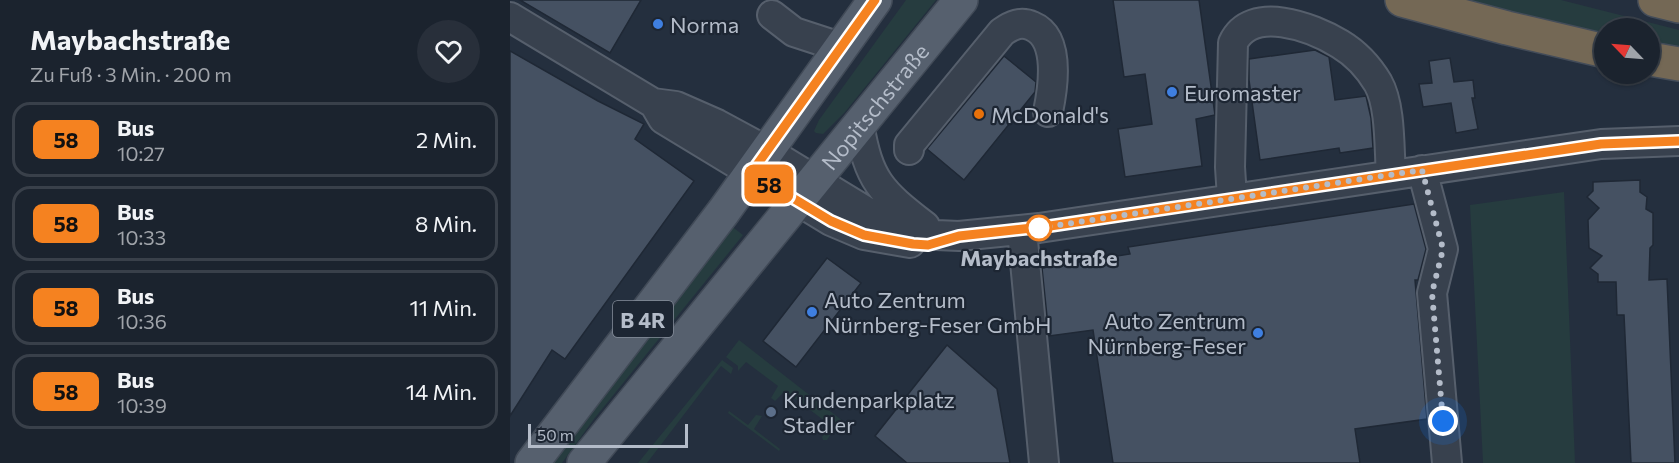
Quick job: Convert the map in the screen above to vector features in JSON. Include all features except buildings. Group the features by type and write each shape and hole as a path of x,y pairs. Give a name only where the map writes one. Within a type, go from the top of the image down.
{"highway":[{"path":"1402,0 1594,48"},
{"path":"1654,0 1679,6"},
{"path":"1660,61 1679,64"}],"main road":[{"name":"B 4R","path":"532,463 627,341 875,0"},
{"name":"Nopitschstraße","path":"584,463 961,0"}],"street":[{"path":"772,15 794,32 840,47"},
{"path":"510,17 653,103 676,106 717,124 759,162 805,191 864,210 891,223 948,235 1022,230 1601,144 1679,141"},
{"path":"1232,198 1230,167 1233,43 1238,32 1253,23 1279,21 1316,31 1341,44 1365,65 1379,86 1386,110 1391,175"},
{"path":"909,150 909,146 1002,32 1013,25 1026,23 1038,29 1049,44 1052,56 1052,82 1048,112"},
{"path":"860,124 865,154 882,189 892,201 948,235"},
{"path":"1422,170 1443,249 1432,293 1447,463"},
{"path":"1022,230 1044,463"}],"green space":[{"path":"906,0 936,0 845,112 823,134 816,133 814,131 819,120"},
{"path":"1443,0 1561,0 1632,18 1594,18 1594,37"},
{"path":"1660,25 1679,30 1679,54 1660,50"},
{"path":"1564,192 1575,463 1483,463 1470,205"},
{"path":"730,225 743,235 594,419 562,463 548,463"},
{"path":"739,340 844,422 837,431 834,429 827,440 823,440 822,437 830,425 785,391 775,401 771,398 778,386 746,362 738,371 738,366 726,357"},
{"path":"722,360 733,368 731,374 721,366 647,463 638,463"},
{"path":"729,411 748,425 756,415 762,416 754,429 780,449 779,451 728,413"}],"bus line":[{"name":"58","path":"875,0 751,173 831,221 864,235 913,244 928,245 959,236 1050,226 1601,144 1679,141"}],"place":[{"name":"Norma","path":"658,24"},
{"name":"Euromaster","path":"1172,92"},
{"name":"McDonald's","path":"979,114"},
{"name":"Maybachstraße","path":"1039,228"},
{"name":"Auto Zentrum Nürnberg-Feser GmbH","path":"812,312"},
{"name":"Auto Zentrum Nürnberg-Feser","path":"1258,333"},
{"name":"Kundenparkplatz Stadler","path":"771,412"}],"route":[{"path":"1039,228 1422,170 1443,249 1432,293 1443,421"}]}
